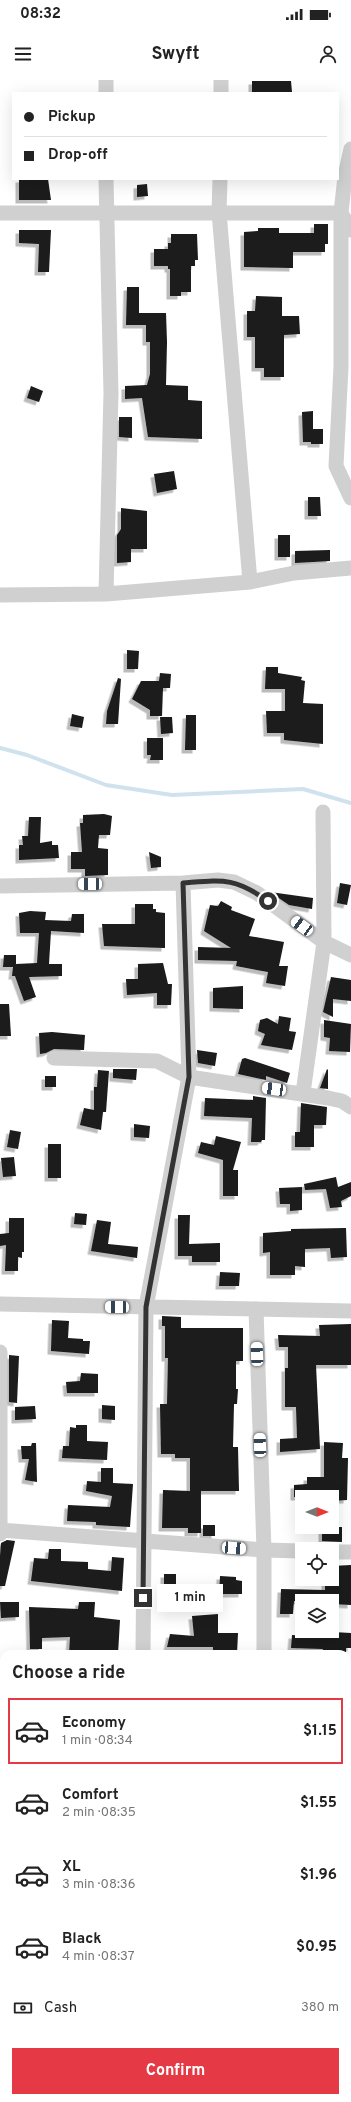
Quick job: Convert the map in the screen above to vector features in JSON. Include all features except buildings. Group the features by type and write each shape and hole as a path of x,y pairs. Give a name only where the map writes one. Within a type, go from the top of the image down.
{"street":[{"path":"106,80 106,92"},
{"path":"221,80 221,92"},
{"path":"351,149 345,176 341,213 341,367 336,466 351,498"},
{"path":"106,180 111,393 106,594"},
{"path":"220,180 220,212 250,582"},
{"path":"0,213 341,213"},
{"path":"341,213 351,230"},
{"path":"341,367 351,346"},
{"path":"0,596 106,594 250,582 294,573 351,568"},
{"path":"303,1093 324,942 323,812"},
{"path":"0,886 183,883 218,880 234,882 256,893 324,942 351,955"},
{"path":"142,1650 146,1307 189,1077 183,883"},
{"path":"54,1058 157,1061 189,1077 303,1093 342,1101 351,1107"},
{"path":"0,1304 351,1311"},
{"path":"256,1309 264,1550 264,1650"},
{"path":"0,1352 0,1531 264,1550 295,1551"},
{"path":"339,1552 351,1552"}],"waterway":[{"path":"0,748 27,755 106,785 172,795 303,789 351,803"}],"route":[{"path":"143,1598 146,1307 189,1077 186,940 183,883 218,880 234,882 268,901"}]}
